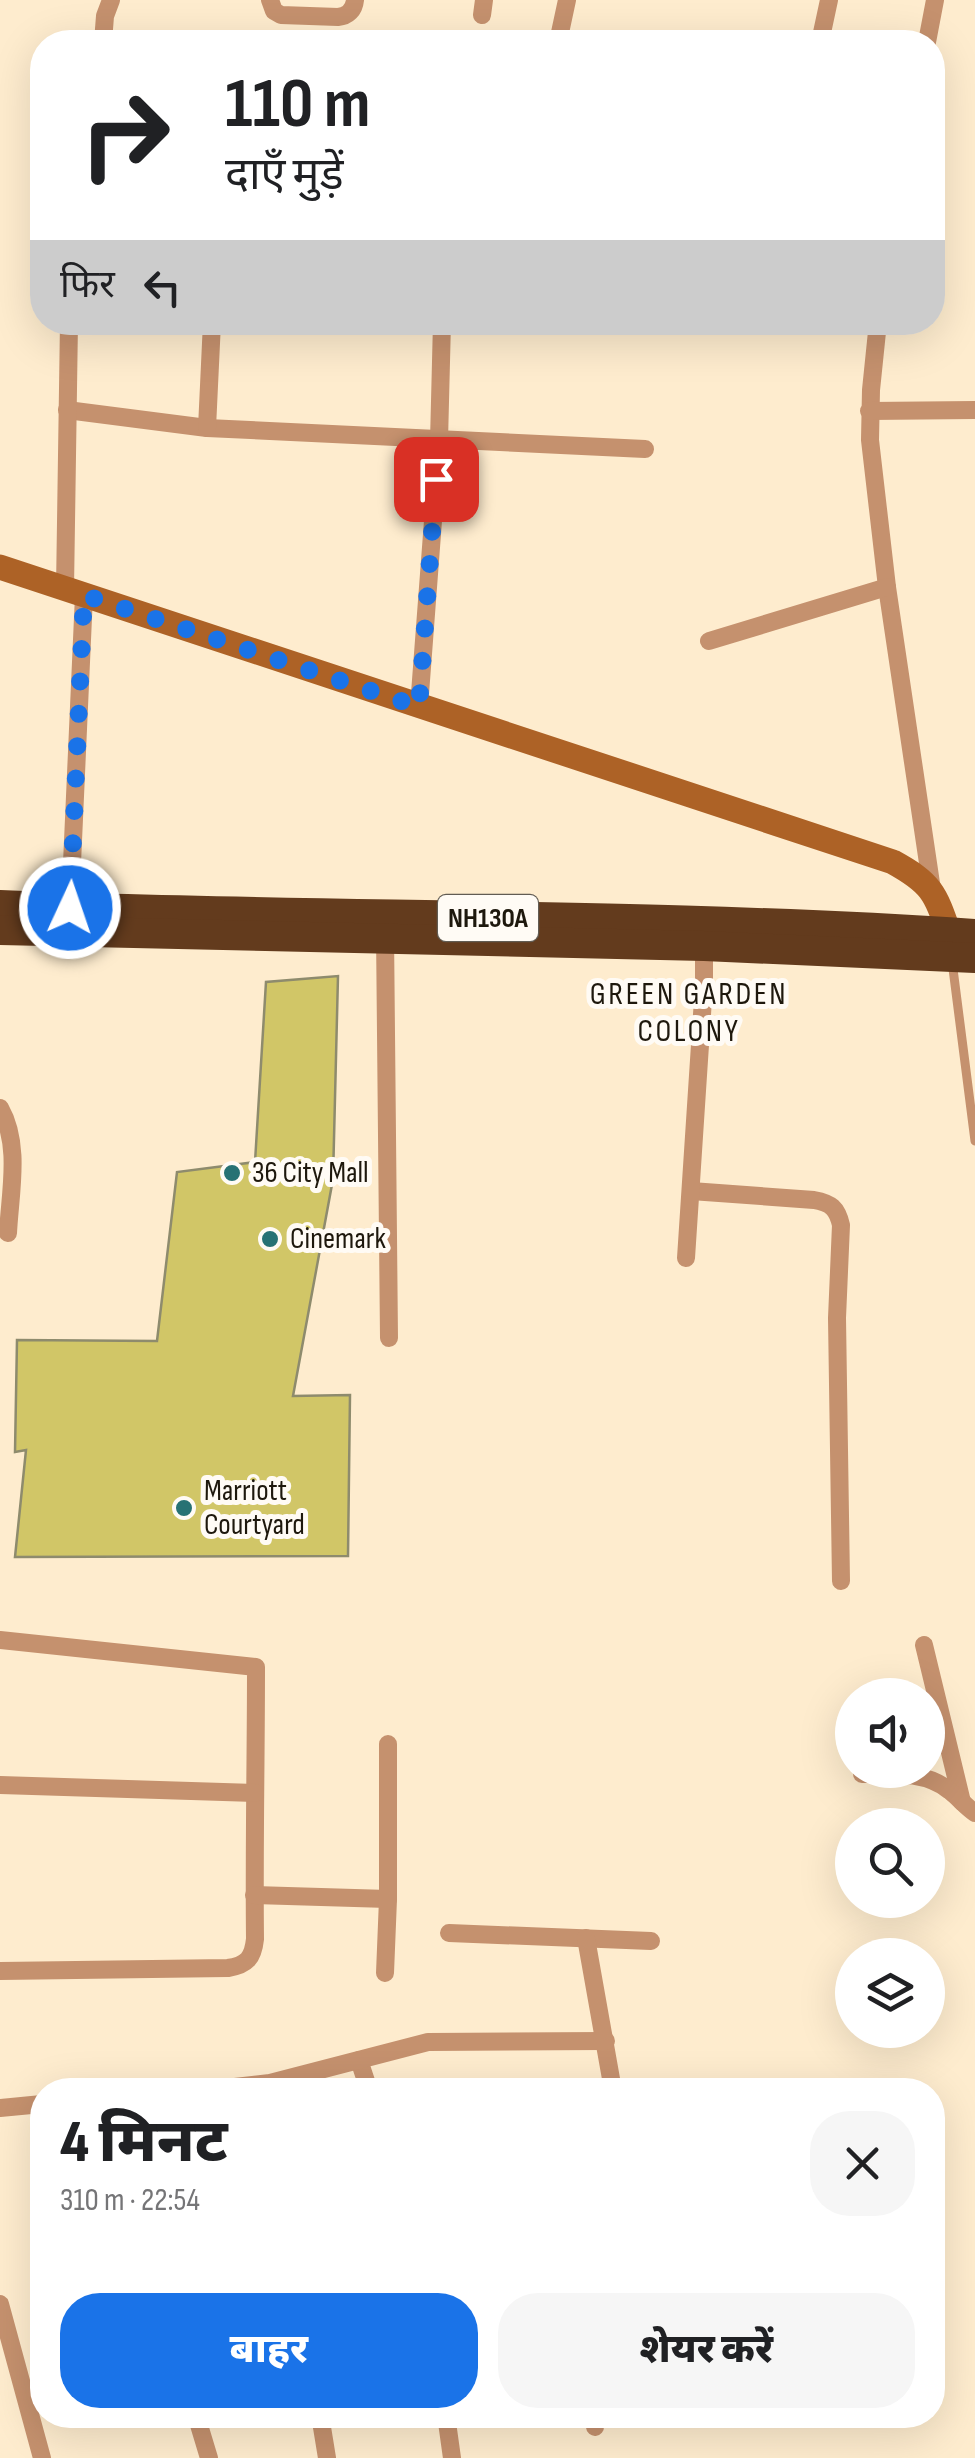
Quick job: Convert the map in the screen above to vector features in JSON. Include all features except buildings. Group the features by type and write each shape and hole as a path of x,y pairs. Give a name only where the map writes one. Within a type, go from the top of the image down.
{"highway":[{"name":"NH130A","path":"0,905 704,946 962,945"},
{"name":"NH130A","path":"0,930 705,922 962,945"}],"street":[{"path":"104,30 111,0"},
{"path":"270,0 280,15 338,17 352,10 354,0"},
{"path":"560,30 566,0"},
{"path":"823,30 829,0"},
{"path":"929,30 935,0"},
{"path":"68,335 75,592 70,908"},
{"path":"206,428 211,335"},
{"path":"419,707 439,441 442,335"},
{"path":"877,335 870,440 887,588 932,890 962,945"},
{"path":"68,410 206,428 645,450"},
{"path":"869,411 975,410"},
{"path":"0,567 893,862 932,890"},
{"path":"709,641 887,588"},
{"path":"385,927 389,1338"},
{"path":"686,1258 704,946"},
{"path":"0,1108 11,1133 4,1210 8,1234"},
{"path":"691,1192 814,1200 832,1205 842,1224 837,1318 842,1581"},
{"path":"0,1640 256,1667 254,1948 248,1961 239,1966 0,1971"},
{"path":"924,1645 968,1808"},
{"path":"385,1973 388,1744"},
{"path":"0,1785 255,1793"},
{"path":"945,1788 968,1808"},
{"path":"254,1896 388,1899"},
{"path":"449,1932 651,1940"},
{"path":"586,1938 611,2078"},
{"path":"294,2078 416,2044 606,2041"},
{"path":"359,2060 365,2078"},
{"path":"0,2108 30,2105"},
{"path":"0,2304 30,2414"},
{"path":"34,2428 42,2458"},
{"path":"200,2428 208,2458"},
{"path":"322,2428 327,2458"},
{"path":"448,2428 452,2458"}],"lane":[{"path":"962,945 975,1142"}],"place":[{"name":"36 City Mall","path":"232,1173"},
{"name":"Cinemark","path":"270,1239"},
{"name":"Marriott Courtyard","path":"184,1508"}],"district":[{"name":"GREEN GARDEN COLONY","path":"689,1012"}],"route":[{"path":"70,908 84,595 419,707 436,479"}]}
